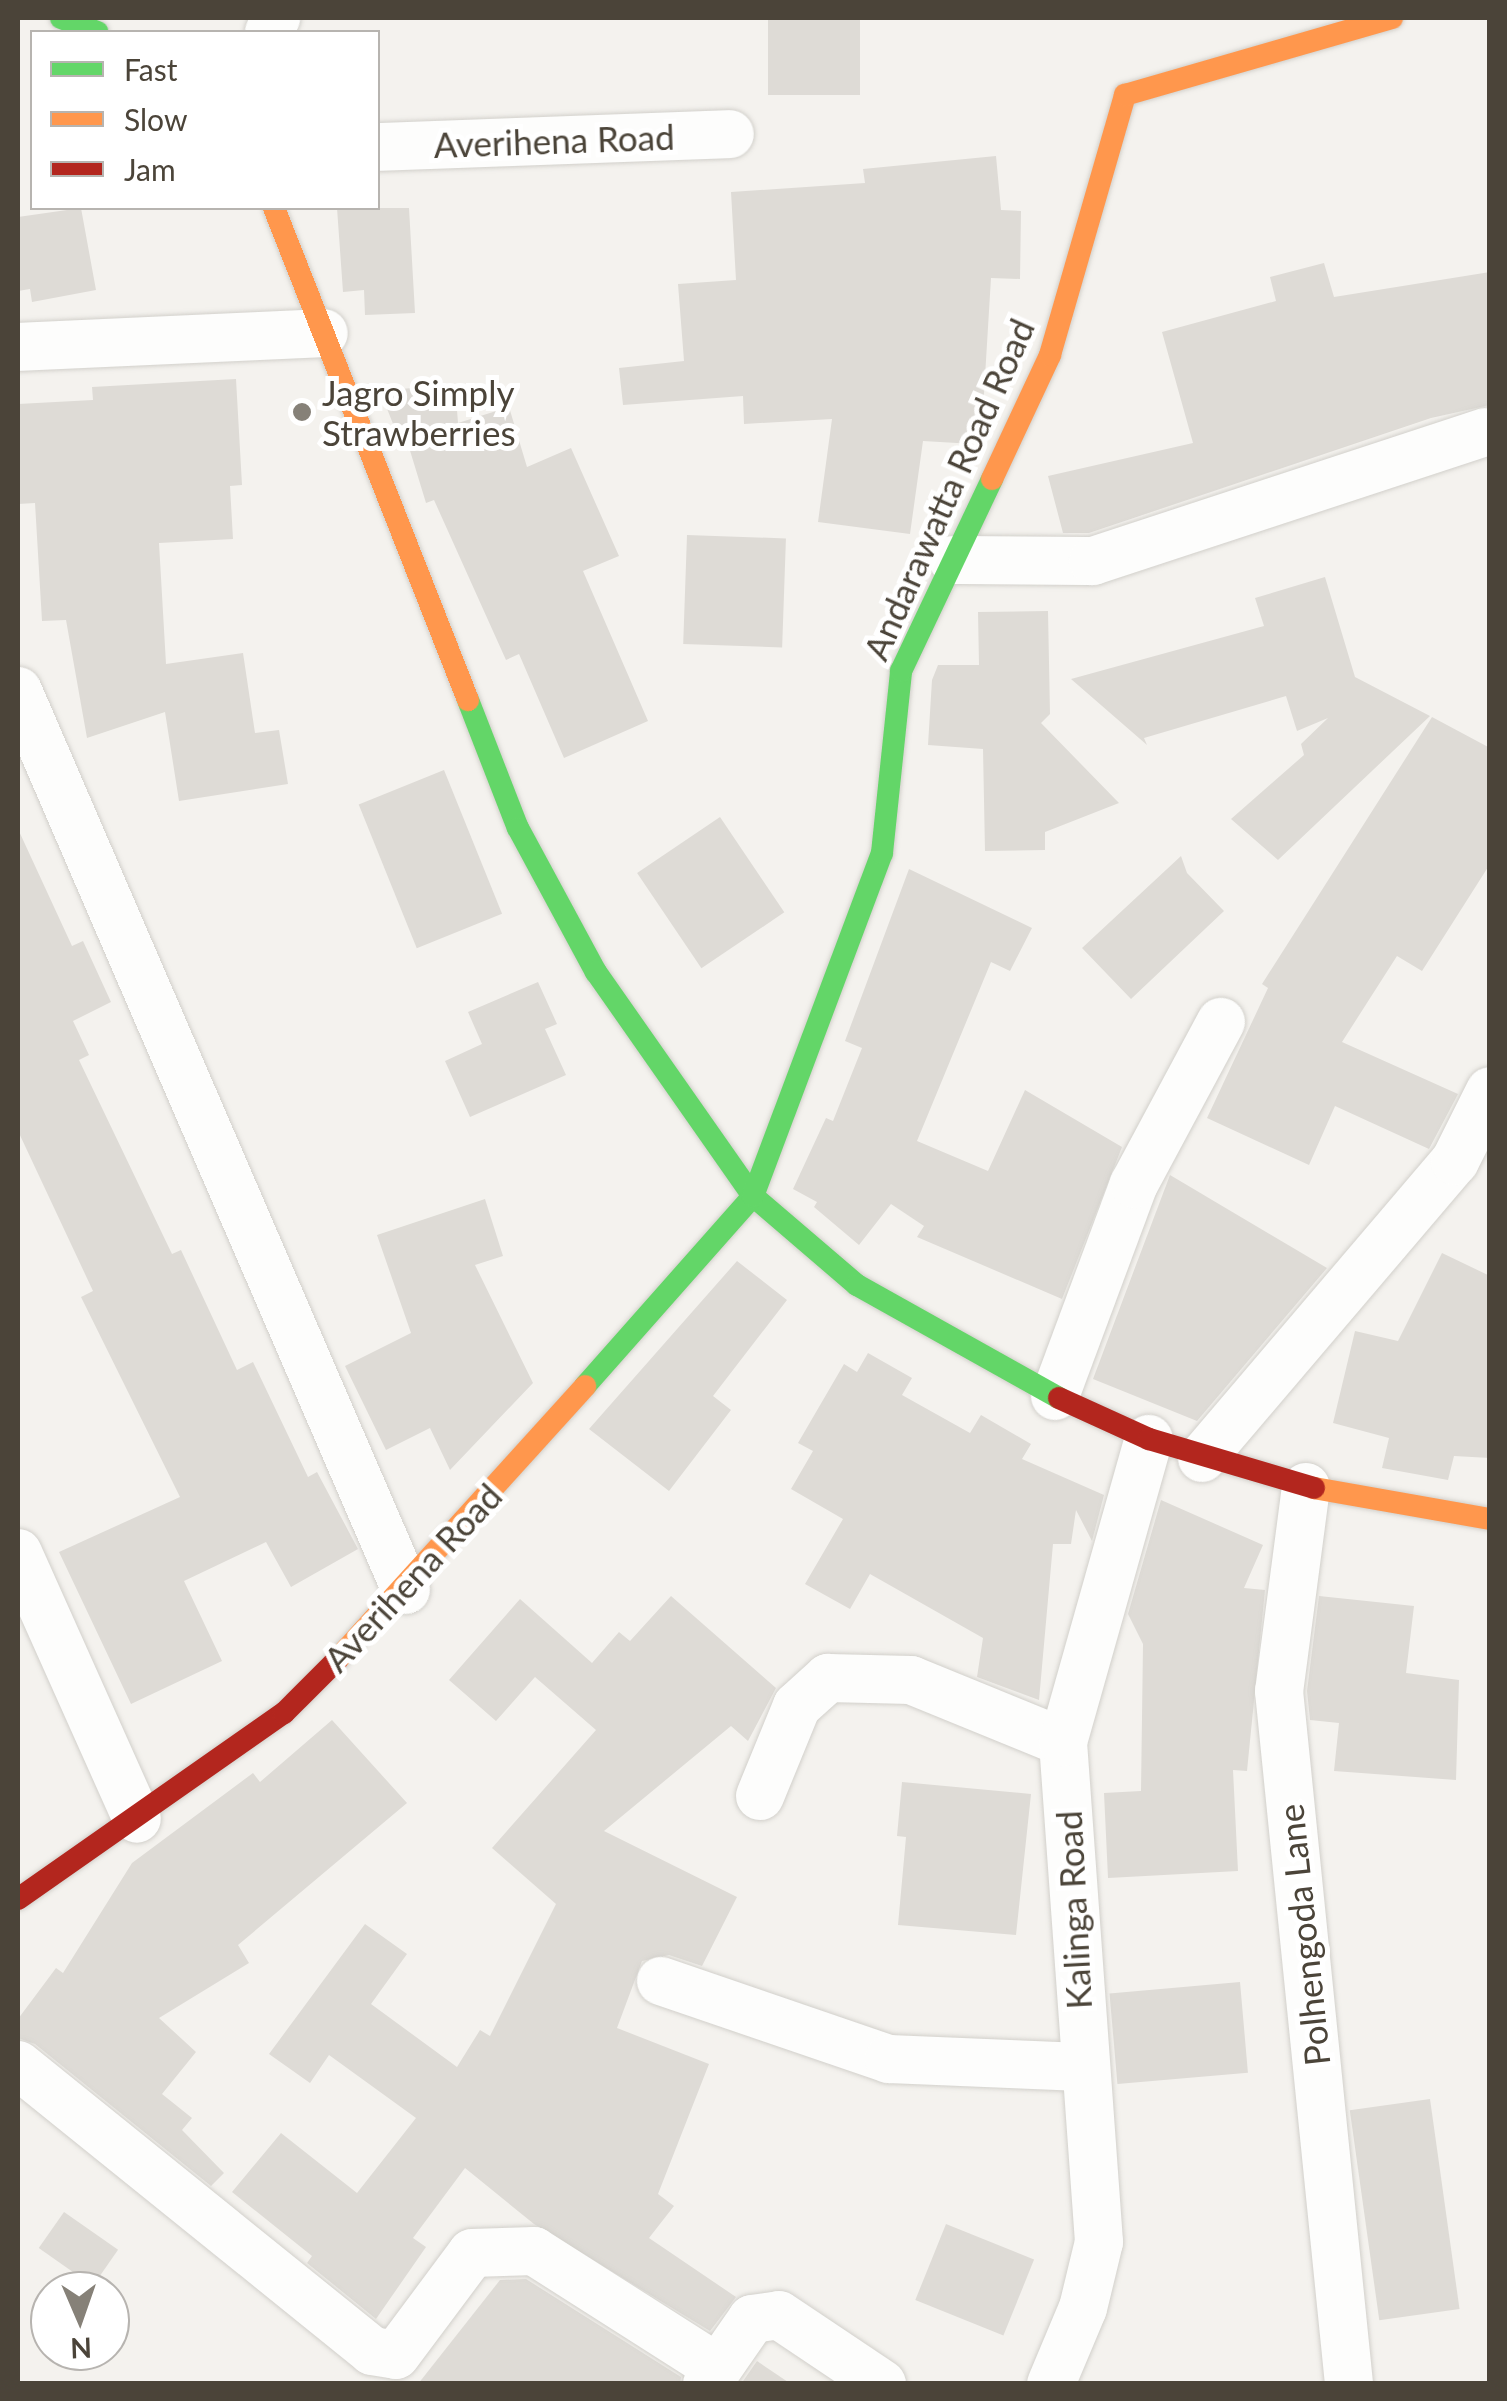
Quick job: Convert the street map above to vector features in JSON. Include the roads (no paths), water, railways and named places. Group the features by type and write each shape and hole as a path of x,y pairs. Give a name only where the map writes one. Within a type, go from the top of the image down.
{"street":[{"path":"61,18 92,30"},
{"name":"Andarawatta Road Road","path":"753,1196 882,853 900,671 1050,356 1125,95 1392,18"},
{"name":"Averihena Road","path":"380,147 730,134"},
{"path":"275,210 518,828 596,972 753,1196 857,1285 1054,1396 1149,1440 1306,1487 1490,1519"},
{"path":"18,347 324,333"},
{"path":"953,560 1094,560 1485,432"},
{"path":"18,691 406,1590"},
{"path":"1054,1396 1134,1184 1221,1022"},
{"path":"1202,1458 1454,1160 1490,1091"},
{"name":"Averihena Road","path":"18,1899 138,1819 284,1713 406,1590 753,1196"},
{"name":"Kalinga Road","path":"1051,2384 1083,2308 1099,2242 1082,2068 1062,1742 1149,1440"},
{"name":"Polhengoda Lane","path":"1306,1487 1279,1691 1349,2384"},
{"path":"18,1553 138,1819"},
{"path":"760,1796 798,1706 828,1678 911,1680 1062,1742"},
{"path":"661,1980 889,2060 1082,2068"},
{"path":"18,2065 372,2350 396,2355 472,2253 534,2252 712,2375 752,2319 779,2315 882,2384"}],"place":[{"name":"Jagro Simply Strawberries","path":"302,412"}]}
